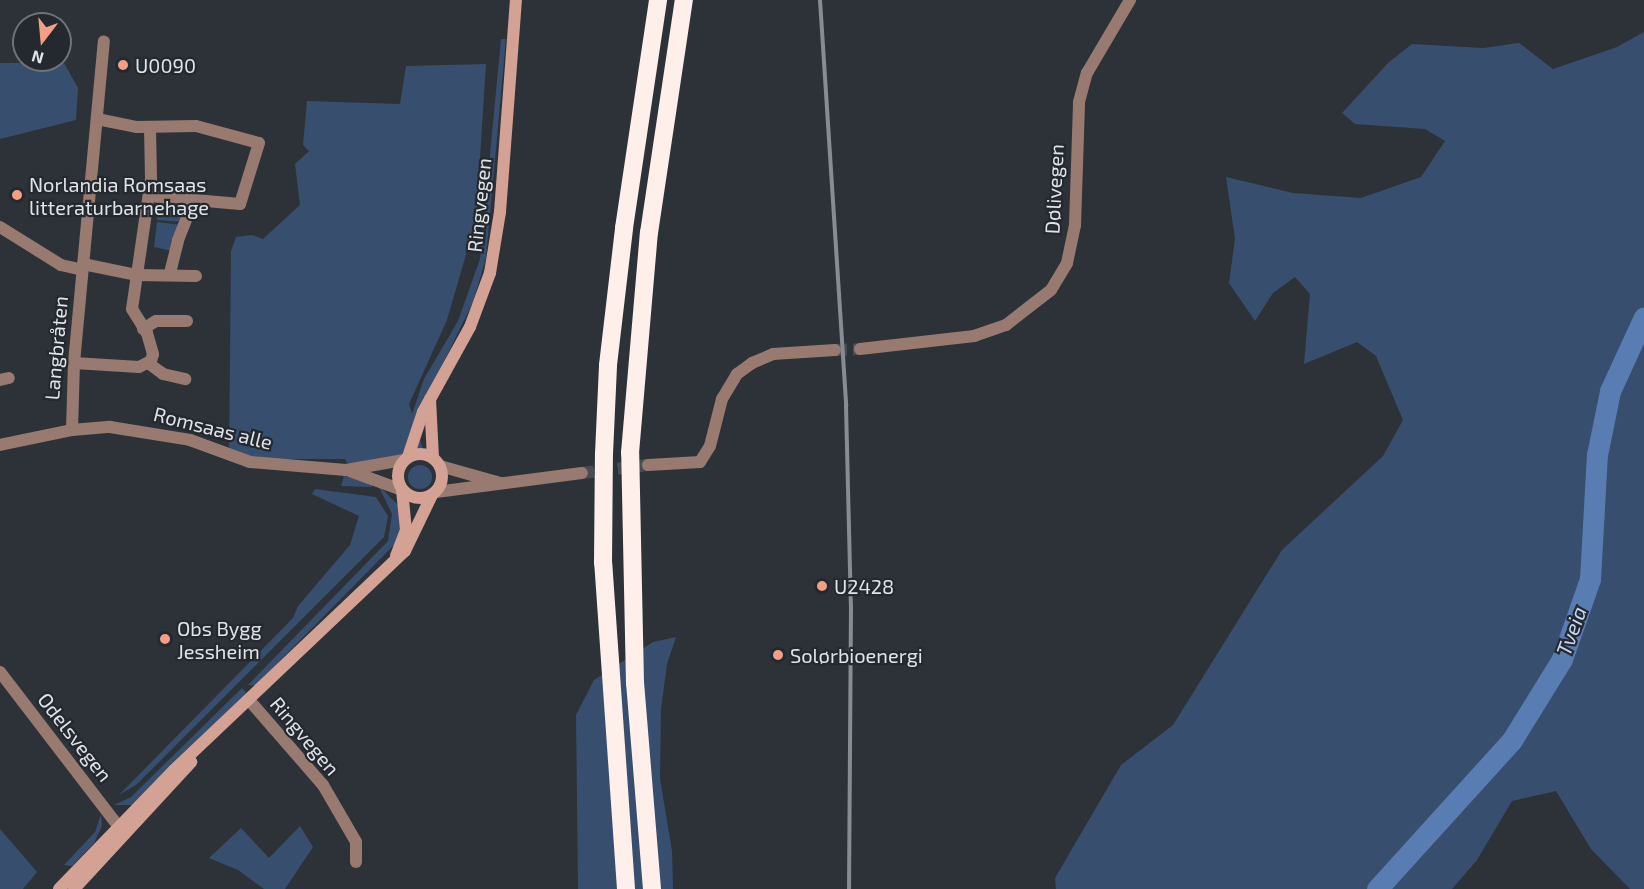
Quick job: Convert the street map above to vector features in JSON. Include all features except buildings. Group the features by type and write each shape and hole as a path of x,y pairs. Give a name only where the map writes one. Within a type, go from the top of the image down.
{"highway":[{"path":"626,889 603,563 604,454 608,365 624,228 658,0"},
{"path":"652,889 635,683 630,453 649,232 684,0"}],"main road":[{"name":"Ringvegen","path":"406,459 430,399 470,327 495,253 516,0"},
{"path":"430,399 437,462 442,480 434,493 416,498 402,490 398,474 406,459 424,454 437,462"},
{"name":"Ringvegen","path":"393,564 406,530 402,490"},
{"name":"Ringvegen","path":"70,887 118,826 393,564 415,537 434,493"},
{"name":"Ringvegen","path":"70,887 181,776 199,751"}],"street":[{"name":"Dølivegen","path":"860,349 974,336 1006,325 1051,290 1067,263 1075,225 1079,102 1088,73 1130,0"},
{"name":"Langbråten","path":"72,430 74,363 104,40"},
{"path":"97,119 150,127 196,126 259,143 240,204 149,196"},
{"path":"74,363 139,367 148,363 153,354 132,309 149,196 150,127"},
{"path":"170,273 178,240 194,200"},
{"name":"Langbråten","path":"0,227 62,265 82,267"},
{"path":"82,267 136,275 170,273 196,276"},
{"path":"143,329 156,321 187,321"},
{"path":"648,465 700,462 710,446 722,399 737,374 752,363 773,354 835,350"},
{"path":"148,363 163,374 185,380"},
{"name":"Romsaas alle","path":"0,445 72,430 126,428 190,440 250,462 346,470 402,490"},
{"name":"Romsaas alle","path":"346,470 406,459"},
{"path":"437,462 501,483"},
{"path":"434,493 582,473"},
{"name":"Odelsvegen","path":"0,672 118,826"},
{"name":"Ringvegen","path":"249,700 323,785 356,842 356,862"}],"shaded area":[{"path":"1644,32 1644,889 1630,889 1591,849 1556,791 1512,801 1477,860 1452,889 1056,889 1055,878 1121,765 1173,725 1282,550 1383,456 1403,420 1376,356 1357,342 1304,364 1310,294 1295,277 1273,293 1255,321 1229,283 1235,239 1226,177 1293,193 1361,198 1421,177 1445,141 1425,129 1355,124 1342,113 1388,63 1412,44 1483,48 1519,43 1553,69 1617,47"},
{"path":"501,39 506,39 486,258 473,302 421,408 416,429 427,460 347,463 345,459 229,459 231,251 236,237 252,235 263,239 300,205 295,164 309,151 303,145 307,101 400,104 406,66 486,64 476,220 447,320 409,404 412,414 424,379 458,321 480,259"},
{"path":"0,63 12,63 12,72 69,72 78,88 76,120 0,139"},
{"path":"153,201 186,202 183,222 157,220 158,204"},
{"path":"157,222 182,225 172,251 154,247"},
{"path":"420,465 429,468 432,477 429,486 420,489 411,486 408,477 411,468"},
{"path":"344,476 372,483 372,487 341,486"},
{"path":"378,485 399,506 402,527 395,544 255,686 248,685 388,541 392,514"},
{"path":"315,489 376,497 388,516 384,537 136,785 119,795 293,618 298,606 350,545 359,516 312,494"},
{"path":"676,637 667,664 661,709 660,779 672,851 673,889 578,889 576,715 594,680 653,642"},
{"path":"242,688 247,693 132,805 114,805 131,797"},
{"path":"101,814 102,826 94,843 72,866 64,865 95,832"},
{"path":"300,826 313,847 285,889 264,889 238,870 209,858 241,828 269,858"},
{"path":"0,829 37,872 23,889 0,889"}],"waterway":[{"name":"Tveia","path":"1377,889 1512,740 1562,659 1590,579 1597,455 1610,391 1644,317"}],"tunnel":[{"path":"835,350 860,349"},
{"path":"582,473 648,465"}],"railway":[{"path":"820,0 846,406 851,605 849,889"}],"place":[{"name":"U0090","path":"123,65"},
{"name":"Norlandia Romsaas litteraturbarnehage","path":"17,195"},
{"name":"U2428","path":"822,586"},
{"name":"Obs Bygg Jessheim","path":"165,639"},
{"name":"Solørbioenergi","path":"778,655"}]}
